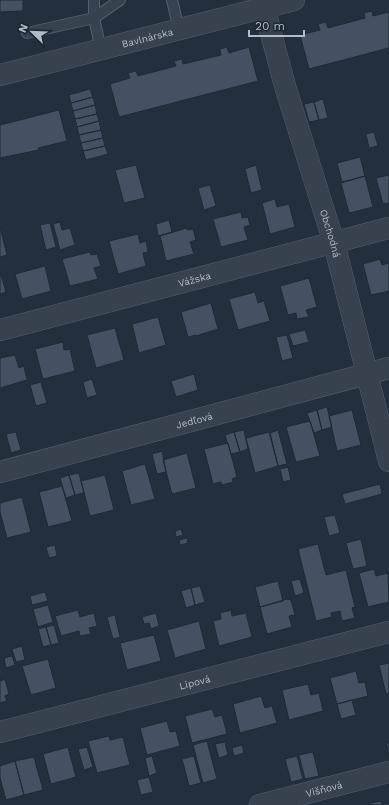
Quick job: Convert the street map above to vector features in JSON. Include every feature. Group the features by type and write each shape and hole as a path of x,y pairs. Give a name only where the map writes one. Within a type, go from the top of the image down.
{"street":[{"name":"Bavlnárska","path":"0,76 294,0"},
{"name":"Obchodná","path":"264,7 285,86 334,243 389,461"},
{"name":"Vážska","path":"0,330 389,228"},
{"name":"Jedľová","path":"0,472 389,368"},
{"name":"Lipová","path":"0,732 389,632"},
{"name":"Višňová","path":"260,805 389,772"}],"lane":[{"path":"94,0 94,18 101,50"},
{"path":"27,33 94,18 120,0"},
{"path":"172,0 179,29"}],"building":[{"path":"0,0 23,0 23,11 0,12"},
{"path":"372,11 373,16 389,12 389,48 309,69 300,35 320,30 318,24 326,22 328,28 365,18 364,13"},
{"path":"227,47 229,53 249,47 258,81 119,117 110,84 130,78 128,73 136,71 138,76 176,66 174,61 182,59 183,64 221,55 220,49"},
{"path":"90,89 93,97 71,103 69,95"},
{"path":"93,97 95,105 73,111 71,103"},
{"path":"323,99 328,118 319,120 314,102"},
{"path":"314,102 319,120 309,122 304,104"},
{"path":"95,105 97,114 75,119 73,111"},
{"path":"59,110 67,141 38,148 39,150 0,158 0,125"},
{"path":"97,114 99,121 77,127 75,119"},
{"path":"99,121 101,130 79,135 77,127"},
{"path":"101,130 103,138 81,143 79,135"},
{"path":"374,132 378,146 369,148 366,134"},
{"path":"103,138 105,146 83,151 81,143"},
{"path":"105,146 108,154 86,160 83,151"},
{"path":"360,157 365,176 342,182 337,163"},
{"path":"136,165 145,198 124,203 115,170"},
{"path":"256,165 262,190 251,193 245,169"},
{"path":"389,175 389,203 383,204 376,178"},
{"path":"365,176 373,207 349,213 341,183"},
{"path":"210,185 216,206 204,210 198,188"},
{"path":"275,199 277,207 289,204 295,227 270,234 262,203"},
{"path":"241,212 242,218 248,217 250,225 244,227 248,240 221,247 213,219"},
{"path":"169,220 172,232 158,236 156,224"},
{"path":"60,222 62,230 70,228 75,245 60,250 53,224"},
{"path":"50,223 56,247 46,250 40,225"},
{"path":"0,227 7,255 0,257"},
{"path":"187,228 187,230 193,229 196,240 190,242 194,254 166,261 160,236"},
{"path":"138,234 140,243 146,241 148,252 143,253 146,266 118,274 109,241"},
{"path":"90,252 91,255 97,254 101,266 94,268 98,279 70,286 62,259"},
{"path":"380,259 382,265 389,263 389,291 371,295 363,264"},
{"path":"45,266 51,291 22,299 15,274"},
{"path":"0,271 6,292 0,294"},
{"path":"309,278 317,307 306,310 309,317 297,319 296,313 288,315 280,286"},
{"path":"255,292 258,303 264,301 270,321 238,330 229,299"},
{"path":"211,303 218,329 188,337 181,312"},
{"path":"158,317 166,345 139,353 132,324"},
{"path":"115,328 124,360 96,368 87,335"},
{"path":"305,330 309,342 293,346 289,334"},
{"path":"287,335 293,358 282,361 276,337"},
{"path":"63,342 64,350 70,349 75,371 43,379 35,349"},
{"path":"15,355 19,368 24,366 27,380 0,388 0,358"},
{"path":"194,374 198,390 176,397 171,381"},
{"path":"92,379 97,395 87,398 83,382"},
{"path":"41,382 47,403 36,406 30,385"},
{"path":"327,407 332,427 322,430 317,410"},
{"path":"317,410 322,430 314,433 307,413"},
{"path":"352,410 361,445 337,451 329,416"},
{"path":"310,421 320,456 296,462 286,427"},
{"path":"244,430 248,449 240,452 234,432"},
{"path":"278,430 287,464 278,466 270,433"},
{"path":"16,432 21,450 11,453 6,434"},
{"path":"234,432 240,452 231,454 225,435"},
{"path":"269,432 278,466 255,473 246,438"},
{"path":"228,443 237,477 232,479 233,482 222,485 221,482 213,484 204,449"},
{"path":"162,451 166,472 157,474 152,454"},
{"path":"187,453 196,488 172,494 163,460"},
{"path":"145,464 155,499 131,505 122,471"},
{"path":"288,467 291,480 283,482 280,469"},
{"path":"79,473 84,493 75,495 69,475"},
{"path":"69,475 75,495 66,498 60,478"},
{"path":"105,475 114,510 90,516 81,481"},
{"path":"380,484 382,494 345,504 342,494"},
{"path":"62,486 72,521 48,527 39,492"},
{"path":"22,497 31,532 7,538 0,512 0,503"},
{"path":"335,515 340,533 329,536 324,517"},
{"path":"181,529 183,535 176,537 175,531"},
{"path":"187,538 188,543 180,545 179,540"},
{"path":"361,539 367,566 353,569 346,543"},
{"path":"318,544 326,575 346,570 355,607 352,608 355,618 342,621 340,611 331,613 332,617 316,621 298,549"},
{"path":"55,545 57,556 49,558 46,547"},
{"path":"374,569 376,576 388,573 389,602 368,607 359,573"},
{"path":"300,579 304,593 295,596 291,581"},
{"path":"278,581 283,601 260,607 255,587"},
{"path":"200,586 205,602 195,605 191,588"},
{"path":"191,588 195,605 186,608 181,591"},
{"path":"45,592 48,601 32,605 30,596"},
{"path":"287,599 291,600 295,615 289,616 292,627 267,634 260,607"},
{"path":"48,605 53,622 38,627 33,609"},
{"path":"78,610 80,617 94,613 97,626 89,628 91,634 80,636 79,631 61,636 55,616"},
{"path":"231,610 232,616 246,613 252,637 219,646 213,621 221,619 220,613"},
{"path":"156,613 159,626 151,629 149,623 144,624 142,617"},
{"path":"115,615 120,637 113,639 107,617"},
{"path":"199,621 206,649 175,658 167,630"},
{"path":"54,625 59,643 51,645 46,627"},
{"path":"46,627 51,645 43,647 38,629"},
{"path":"154,635 161,661 127,670 120,643"},
{"path":"22,646 25,660 16,662 12,649"},
{"path":"12,656 15,665 6,668 4,658"},
{"path":"48,659 56,688 31,695 22,666"},
{"path":"389,663 389,693 386,694 379,665"},
{"path":"356,671 359,683 365,682 368,696 337,704 330,678"},
{"path":"0,677 1,681 5,679 9,694 5,696 7,701 0,703"},
{"path":"308,684 311,695 319,693 323,711 289,720 282,690"},
{"path":"261,696 265,708 272,706 277,723 240,733 233,704"},
{"path":"352,700 356,715 341,719 337,704"},
{"path":"212,709 215,717 222,715 227,734 192,743 185,716"},
{"path":"167,721 170,732 176,731 180,746 147,755 140,728"},
{"path":"109,736 110,740 123,737 130,765 97,773 88,741"},
{"path":"207,741 217,779 203,783 193,745"},
{"path":"225,742 228,755 219,758 215,744"},
{"path":"386,743 389,743 389,755"},
{"path":"242,745 244,753 234,756 232,748"},
{"path":"68,747 76,777 51,784 43,754"},
{"path":"87,747 93,767 84,770 78,749"},
{"path":"313,752 319,776 305,779 299,755"},
{"path":"152,756 157,773 149,776 145,758"},
{"path":"194,756 201,783 189,786 182,759"},
{"path":"297,756 303,779 291,782 285,759"},
{"path":"34,757 43,790 24,795 15,761"},
{"path":"15,761 24,795 6,800 0,778 0,766"},
{"path":"149,777 153,792 141,795 137,780"},
{"path":"381,801 382,804 389,803 389,805 372,805 371,803"}]}
